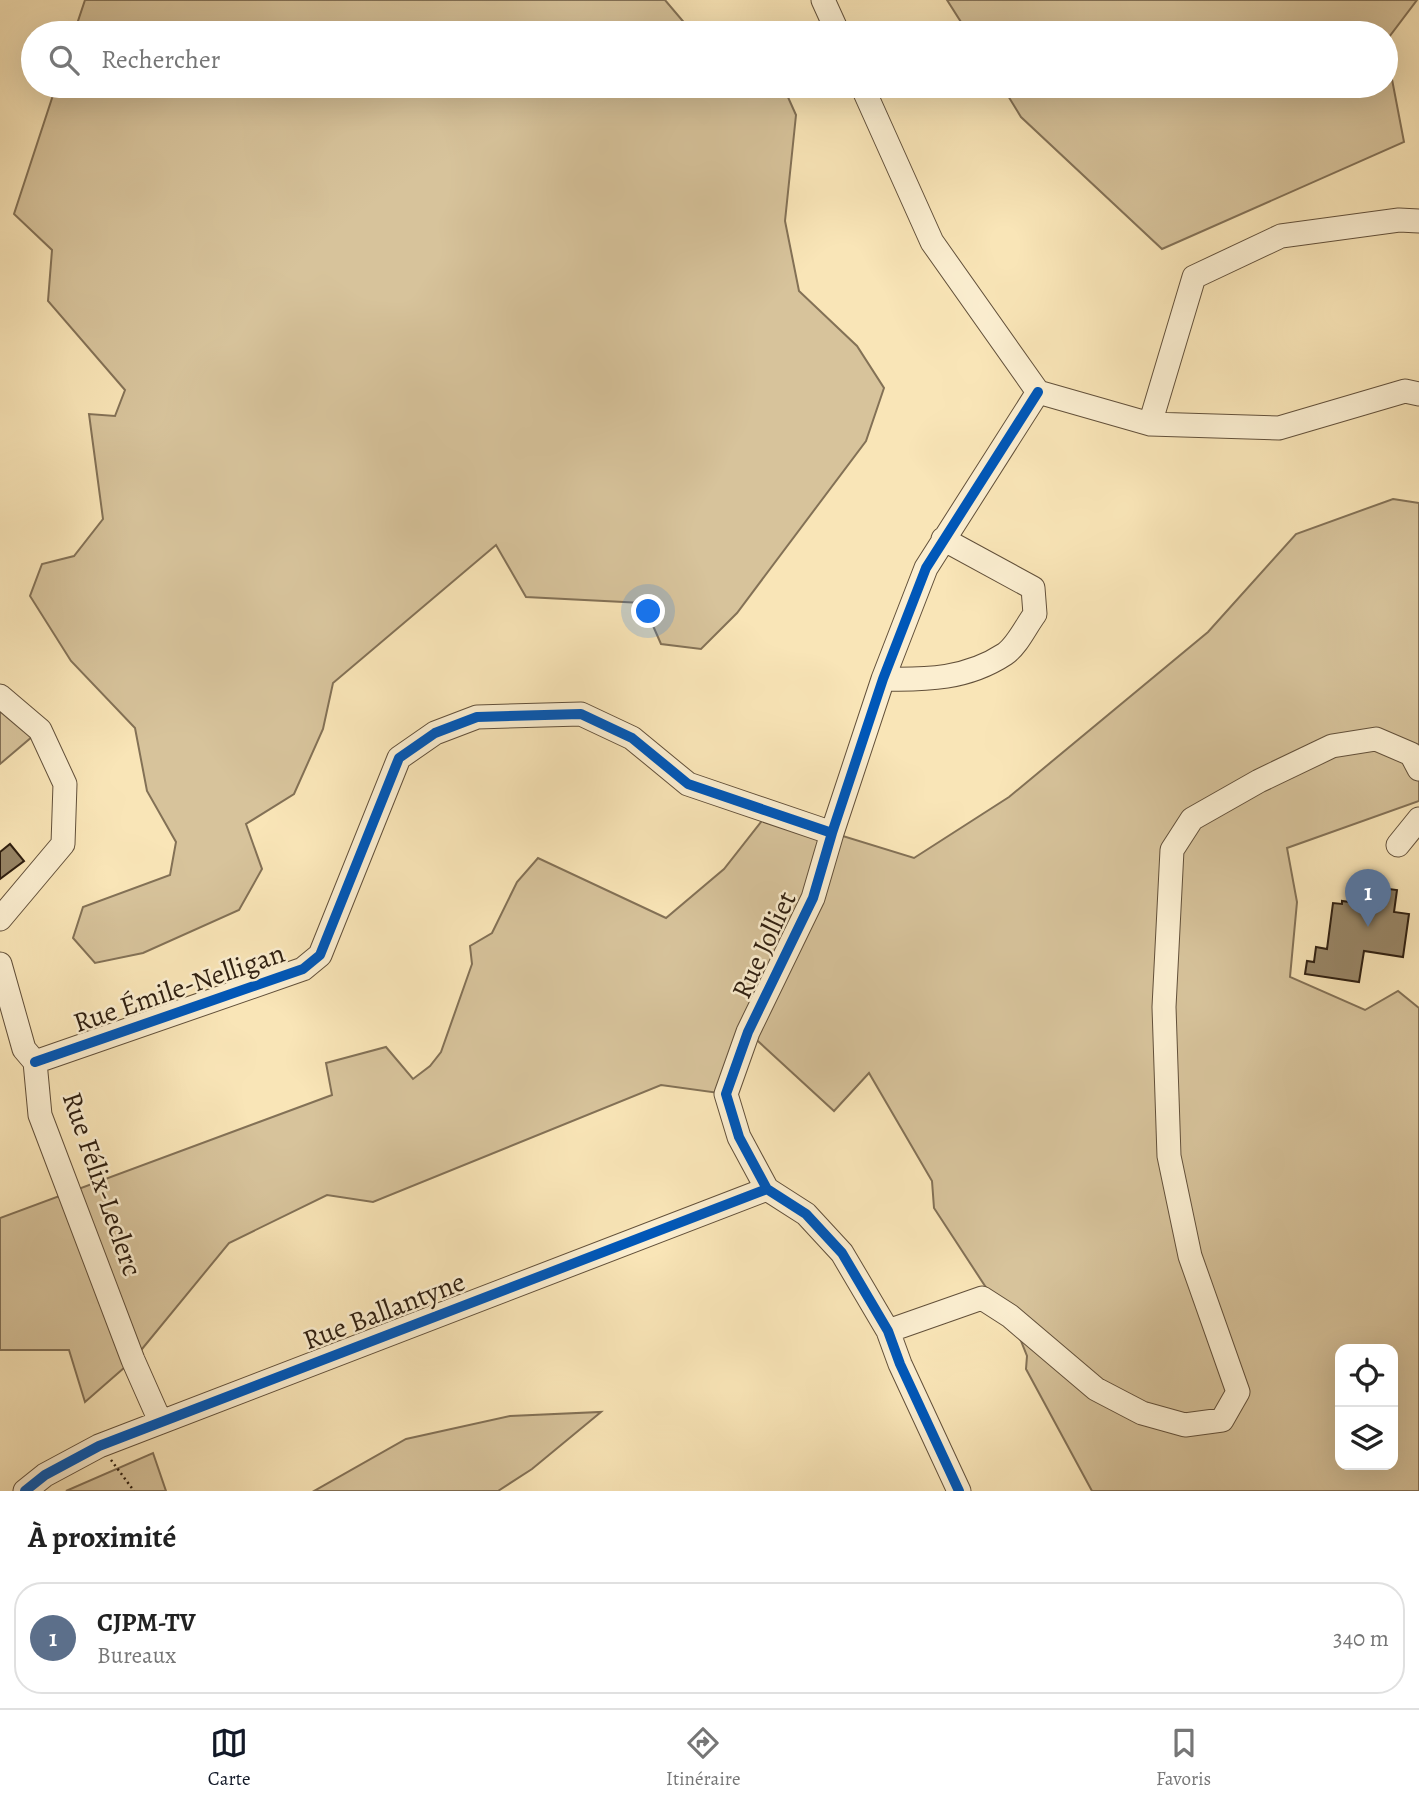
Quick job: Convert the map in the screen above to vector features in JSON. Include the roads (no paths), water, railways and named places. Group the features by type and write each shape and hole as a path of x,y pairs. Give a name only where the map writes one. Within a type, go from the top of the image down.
{"street":[{"path":"823,0 833,21"},
{"path":"867,98 932,242 1038,392 1150,424 1279,428 1405,391 1419,394"},
{"path":"1150,424 1194,277 1281,236 1399,220 1419,221"},
{"name":"Rue Jolliet","path":"959,1491 900,1364 888,1331 842,1253 806,1214 767,1189 739,1137 726,1094 748,1032 813,898 883,679 926,568 1038,392"},
{"path":"883,679 932,680 967,671 1007,653 1035,614 1032,588 943,539"},
{"path":"0,696 40,730 65,784 63,844 0,919"},
{"name":"Rue Émile-Nelligan","path":"35,1062 303,969 320,956 399,758 435,733 477,717 581,714 632,738 688,785 832,834"},
{"path":"888,1331 982,1298 1010,1316 1096,1389 1142,1413 1185,1425 1222,1420 1238,1392 1190,1256 1168,1156 1164,1007 1172,850 1192,819 1259,781 1332,746 1376,739 1411,754 1419,769"},
{"path":"1398,845 1419,819"},
{"name":"Rue Félix-Leclerc","path":"0,964 24,1049 35,1062 40,1115 133,1360 160,1421"},
{"name":"Rue Ballantyne","path":"25,1491 45,1475 99,1446 160,1421 767,1189"}],"place":[{"name":"CJPM-TV","path":"1368,927"}]}
